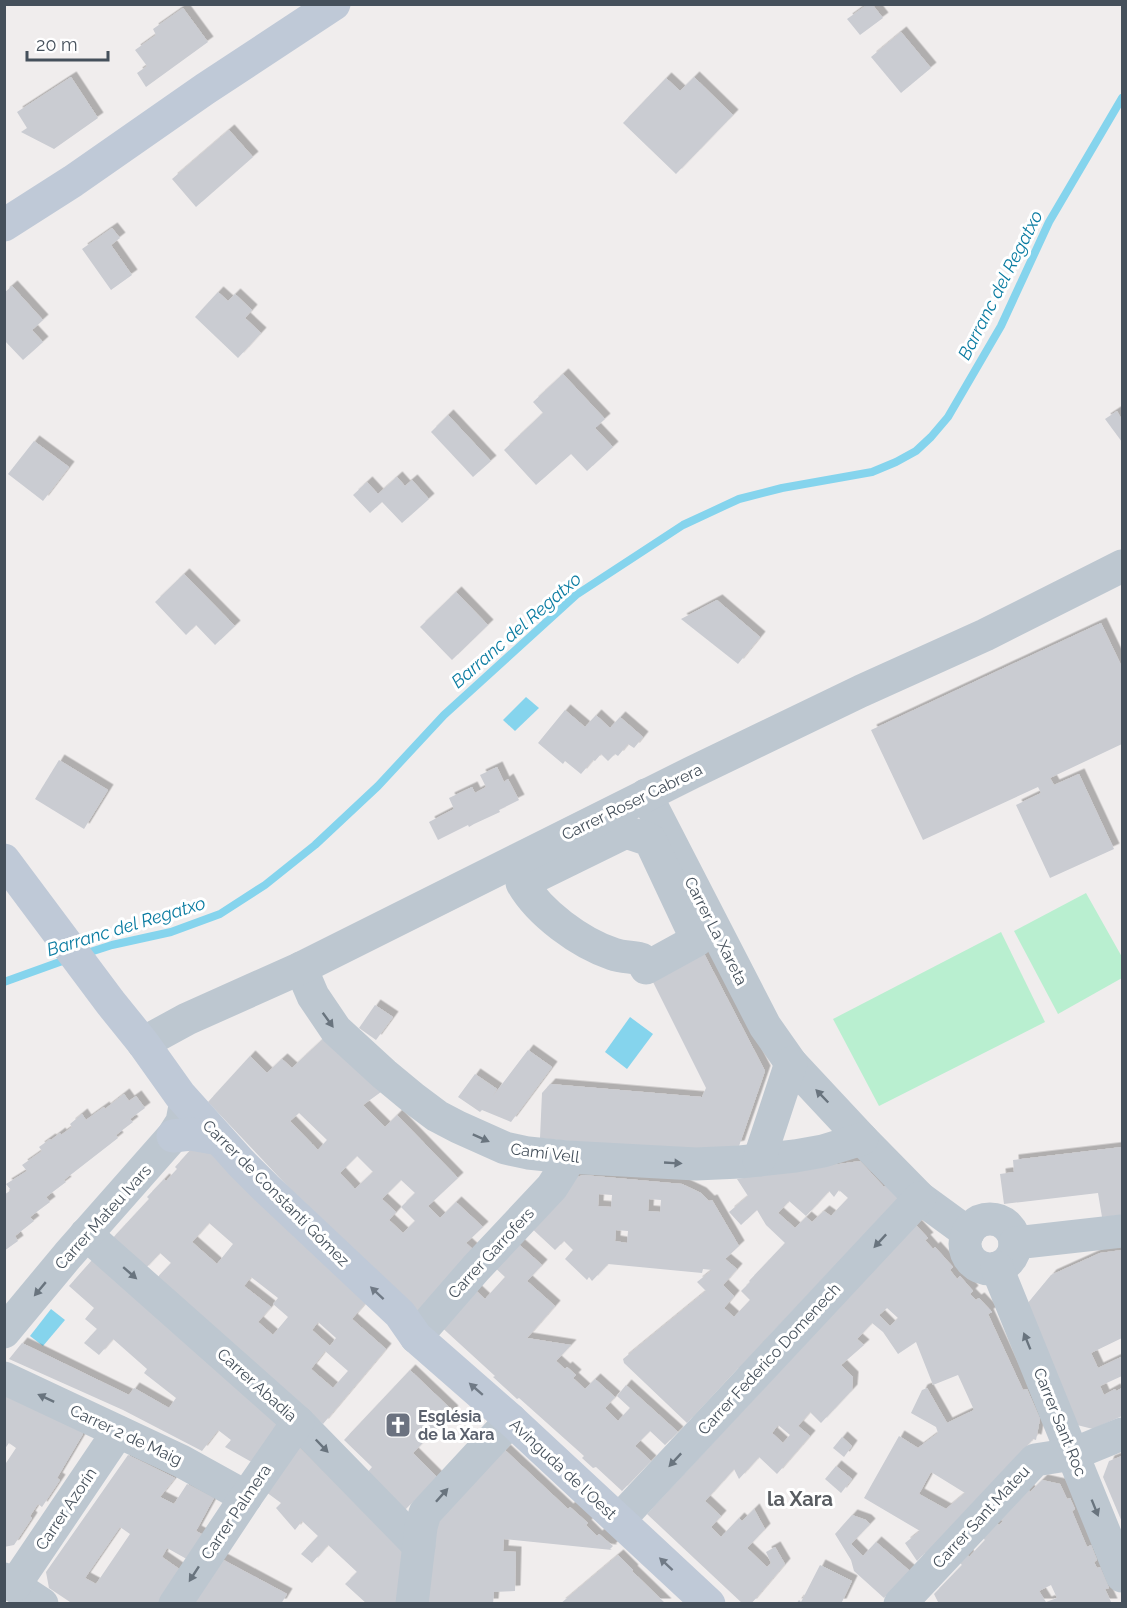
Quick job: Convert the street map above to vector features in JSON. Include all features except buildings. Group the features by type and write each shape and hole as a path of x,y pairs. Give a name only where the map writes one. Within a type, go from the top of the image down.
{"main road":[{"path":"4,225 73,181 205,89 334,4"},
{"name":"Carrer de Constantí Gómez","path":"4,860 110,1002 144,1043 180,1095 266,1188 400,1314 416,1336"},
{"path":"173,1136 191,1134 219,1139"},
{"name":"Avinguda de l'Oest","path":"416,1336 511,1420 709,1604"}],"street":[{"name":"Carrer Roser Cabrera","path":"144,1043 187,1020 301,968 646,795 861,691 985,635 1122,566"},
{"name":"Carrer La Xareta","path":"646,795 765,1026 791,1063 920,1198 968,1233"},
{"path":"626,832 650,840 698,939 646,968 641,959 614,955 578,939 548,914 522,883 626,832"},
{"name":"Camí Vell","path":"301,968 323,1012 336,1030 356,1049 437,1116 497,1145 528,1153 567,1157 696,1164 759,1160 824,1151 862,1139"},
{"path":"759,1160 791,1063"},
{"name":"Carrer Mateu Ivars","path":"4,1332 86,1234 173,1136 184,1114 180,1095"},
{"name":"Carrer Garrofers","path":"416,1336 552,1187 564,1168"},
{"name":"Carrer Federico Domenech","path":"619,1520 920,1198"},
{"name":"Carrer Sant Roc","path":"968,1233 972,1226 979,1222 995,1219 1003,1222 1014,1235 1006,1255 1073,1454 1122,1576"},
{"path":"1006,1255 1122,1231"},
{"name":"Carrer Abadia","path":"86,1234 298,1422 419,1546"},
{"name":"Carrer 2 de Maig","path":"4,1378 181,1461 246,1497"},
{"path":"412,1604 422,1520 425,1513 511,1420"},
{"name":"Carrer Palmera","path":"175,1604 298,1422"},
{"name":"Carrer Azorín","path":"9,1583 118,1432"},
{"name":"Carrer Sant Mateu","path":"900,1604 1035,1460 1073,1454 1122,1434"},
{"path":"9,1583 42,1604"}],"green space":[{"path":"1086,893 1122,957 1122,978 1058,1014 1014,931"},
{"path":"1001,932 1045,1022 879,1106 833,1019"}],"water":[{"path":"526,697 539,708 515,731 503,720"},
{"path":"630,1017 653,1034 627,1069 605,1052"},
{"path":"51,1309 65,1320 43,1346 30,1336"}],"waterway":[{"name":"Barranc del Regatxo","path":"84,954 112,945 171,932 220,914 265,885 315,845 378,786 444,715 576,595 683,525 739,499 782,488 872,472 916,451 948,417 1001,326 1049,222 1122,98"},
{"name":"Barranc del Regatxo","path":"4,982 68,959"}],"place":[{"name":"Església de la Xara","path":"398,1425"}],"district":[{"name":"la Xara","path":"800,1499"}]}
